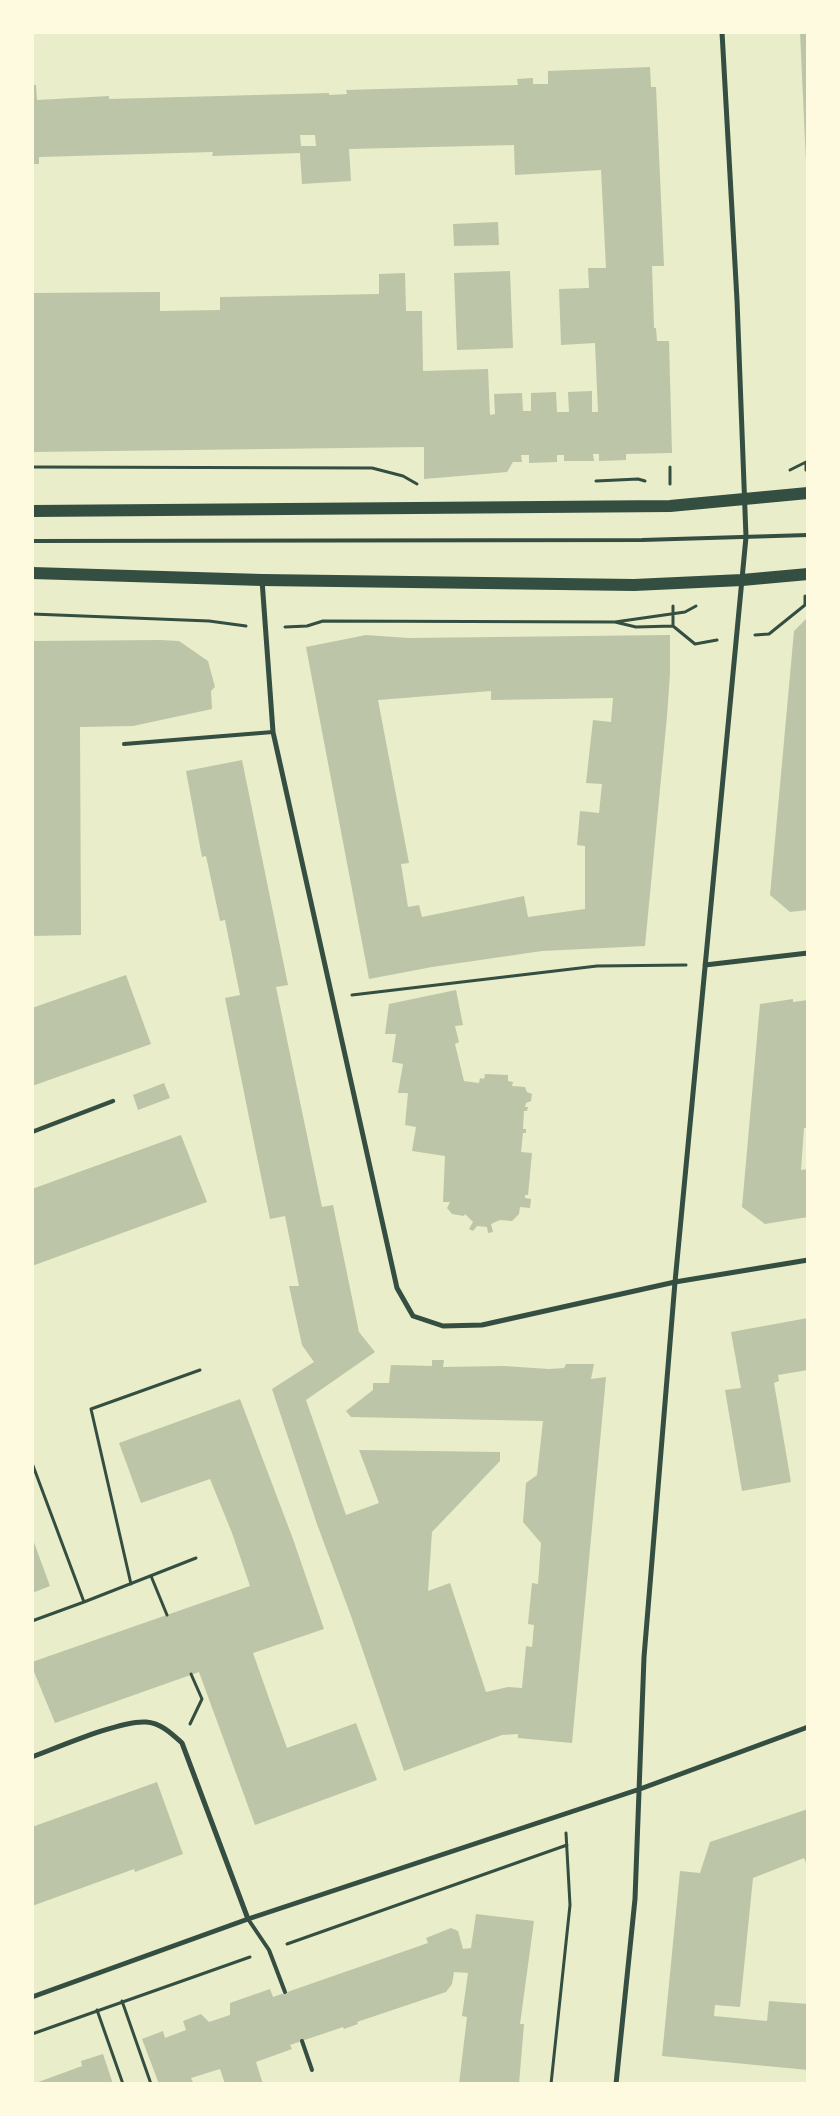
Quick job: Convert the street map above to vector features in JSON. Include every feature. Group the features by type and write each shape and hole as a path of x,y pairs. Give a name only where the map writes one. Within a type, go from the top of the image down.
{"main road":[{"path":"32,511 670,506 808,493"},
{"path":"32,573 262,580 634,585 742,580 808,574"}],"street":[{"path":"616,2084 635,1899 644,1657 676,1282 746,537 737,290 722,32"},
{"path":"262,580 273,732 331,997 398,1288 413,1316 443,1326 482,1324 676,1282 808,1260"},
{"path":"705,965 808,953"},
{"path":"32,1132 113,1101"},
{"path":"32,1757 120,1726 146,1722 166,1729 182,1743 248,1919"},
{"path":"32,1996 248,1919 640,1789 808,1727"}],"lane":[{"path":"32,541 642,540 808,535"},
{"path":"124,744 273,732"},
{"path":"248,1919 269,1950 285,1992"},
{"path":"302,2041 312,2070"}],"path":[{"path":"32,468 372,468 403,476 416,484 426,484"},
{"path":"590,481 638,479"},
{"path":"32,614 208,621 240,625"},
{"path":"281,628 307,626 323,620 614,622"},
{"path":"331,997 597,966 705,965"},
{"path":"131,1584 90,1409 200,1370"},
{"path":"32,1464 84,1602"},
{"path":"32,1621 196,1558"},
{"path":"151,1576 167,1615"},
{"path":"182,1743 202,1699 191,1674"},
{"path":"551,2084 570,1905 566,1836"},
{"path":"32,2034 567,1845"},
{"path":"122,2001 151,2084"},
{"path":"97,2010 123,2084"}],"building":[{"path":"800,32 808,32 808,162 806,162"},
{"path":"650,67 651,87 656,87 664,266 652,266 654,328 656,328 657,341 669,341 672,453 626,454 626,460 599,461 599,454 593,454 594,461 564,461 564,455 557,455 557,462 529,463 529,455 521,455 522,462 513,462 507,472 424,479 424,447 32,452 32,293 160,292 160,311 220,310 220,297 379,294 379,274 405,273 406,311 422,311 423,371 488,369 490,415 495,414 494,394 522,393 523,411 531,411 531,393 556,392 557,412 569,412 568,392 592,391 592,412 598,412 595,343 561,345 559,289 589,288 588,268 606,268 601,170 515,175 514,145 349,149 351,181 302,184 300,153 212,156 213,152 39,157 39,164 32,164 32,85 36,85 37,100 109,96 109,99 329,93 329,95 347,94 346,90 518,85 517,79 533,78 533,84 548,84 548,71","holes":["300,135 315,135 316,146 301,146"]},
{"path":"498,222 499,245 454,246 453,224"},
{"path":"510,271 513,348 457,350 454,273"},
{"path":"808,617 808,910 790,912 770,895 794,631"},
{"path":"366,635 409,638 670,635 667,716 645,946 542,951 432,967 369,979 306,647","holes":["491,691 491,700 613,698 611,722 593,720 586,783 602,784 599,813 580,811 577,845 585,846 585,909 528,917 524,896 422,917 419,905 408,907 401,864 409,863 378,700"]},
{"path":"32,641 179,641 208,661 215,687 211,691 212,709 133,726 80,727 81,935 32,936"},
{"path":"242,760 288,985 276,987 322,1207 333,1205 359,1332 375,1352 306,1400 346,1515 379,1503 359,1450 500,1452 500,1461 432,1532 428,1591 450,1583 486,1692 508,1687 522,1688 526,1646 532,1647 534,1625 528,1624 532,1583 538,1584 541,1543 523,1522 526,1483 537,1475 543,1421 351,1417 346,1411 373,1390 373,1383 389,1383 391,1365 432,1366 432,1360 444,1360 443,1367 504,1366 549,1369 564,1368 566,1364 594,1364 591,1379 606,1377 572,1743 518,1738 518,1734 502,1735 404,1771 351,1616 317,1524 272,1389 314,1362 302,1345 289,1286 299,1286 285,1216 270,1219 225,998 240,995 225,920 220,921 206,856 202,857 186,771"},
{"path":"126,975 151,1044 32,1086 32,1008"},
{"path":"456,990 463,1025 455,1026 459,1042 455,1044 464,1081 479,1083 480,1078 484,1079 485,1074 508,1075 508,1081 513,1082 512,1086 525,1087 527,1092 532,1094 531,1101 526,1103 527,1111 524,1111 523,1129 526,1129 526,1133 523,1133 521,1152 532,1153 528,1195 525,1195 525,1198 531,1199 530,1208 520,1207 519,1214 512,1221 500,1220 491,1224 493,1232 488,1233 487,1227 477,1226 473,1231 469,1229 473,1222 465,1214 464,1216 452,1214 447,1208 450,1202 443,1202 445,1156 412,1151 416,1127 405,1125 408,1093 398,1093 403,1064 392,1062 396,1034 385,1034 389,1004"},
{"path":"793,999 793,1002 808,1000 808,1128 804,1128 801,1170 808,1169 808,1217 765,1224 742,1207 760,1004"},
{"path":"164,1083 170,1098 138,1110 133,1095"},
{"path":"181,1135 207,1202 32,1266 32,1189"},
{"path":"808,1318 808,1370 778,1375 779,1381 774,1383 791,1482 742,1491 725,1390 741,1388 731,1332"},
{"path":"240,1399 293,1539 324,1629 253,1653 271,1704 287,1748 356,1723 377,1780 255,1825 199,1672 55,1723 32,1667 32,1662 250,1586 232,1533 210,1479 141,1503 119,1443"},
{"path":"32,1537 50,1586 32,1593"},
{"path":"157,1782 183,1854 135,1872 134,1869 32,1906 32,1827"},
{"path":"808,1809 808,1868 804,1858 753,1878 740,2007 715,2005 714,2016 767,2021 769,2001 808,2004 808,2070 662,2056 680,1871 700,1873 710,1842"},
{"path":"476,1914 534,1921 520,2024 524,2024 519,2084 459,2084 467,2017 462,2016 468,1973 454,1972 452,1984 446,1992 357,2022 358,2024 344,2029 343,2027 290,2045 292,2049 256,2062 263,2084 225,2084 220,2069 191,2078 194,2084 159,2084 142,2039 163,2031 165,2038 186,2030 183,2021 201,2014 209,2022 230,2015 230,2003 270,1989 273,1997 428,1943 426,1938 451,1928 458,1931 463,1949 471,1948"},
{"path":"103,2054 113,2084 33,2084 82,2066 81,2061"}]}
